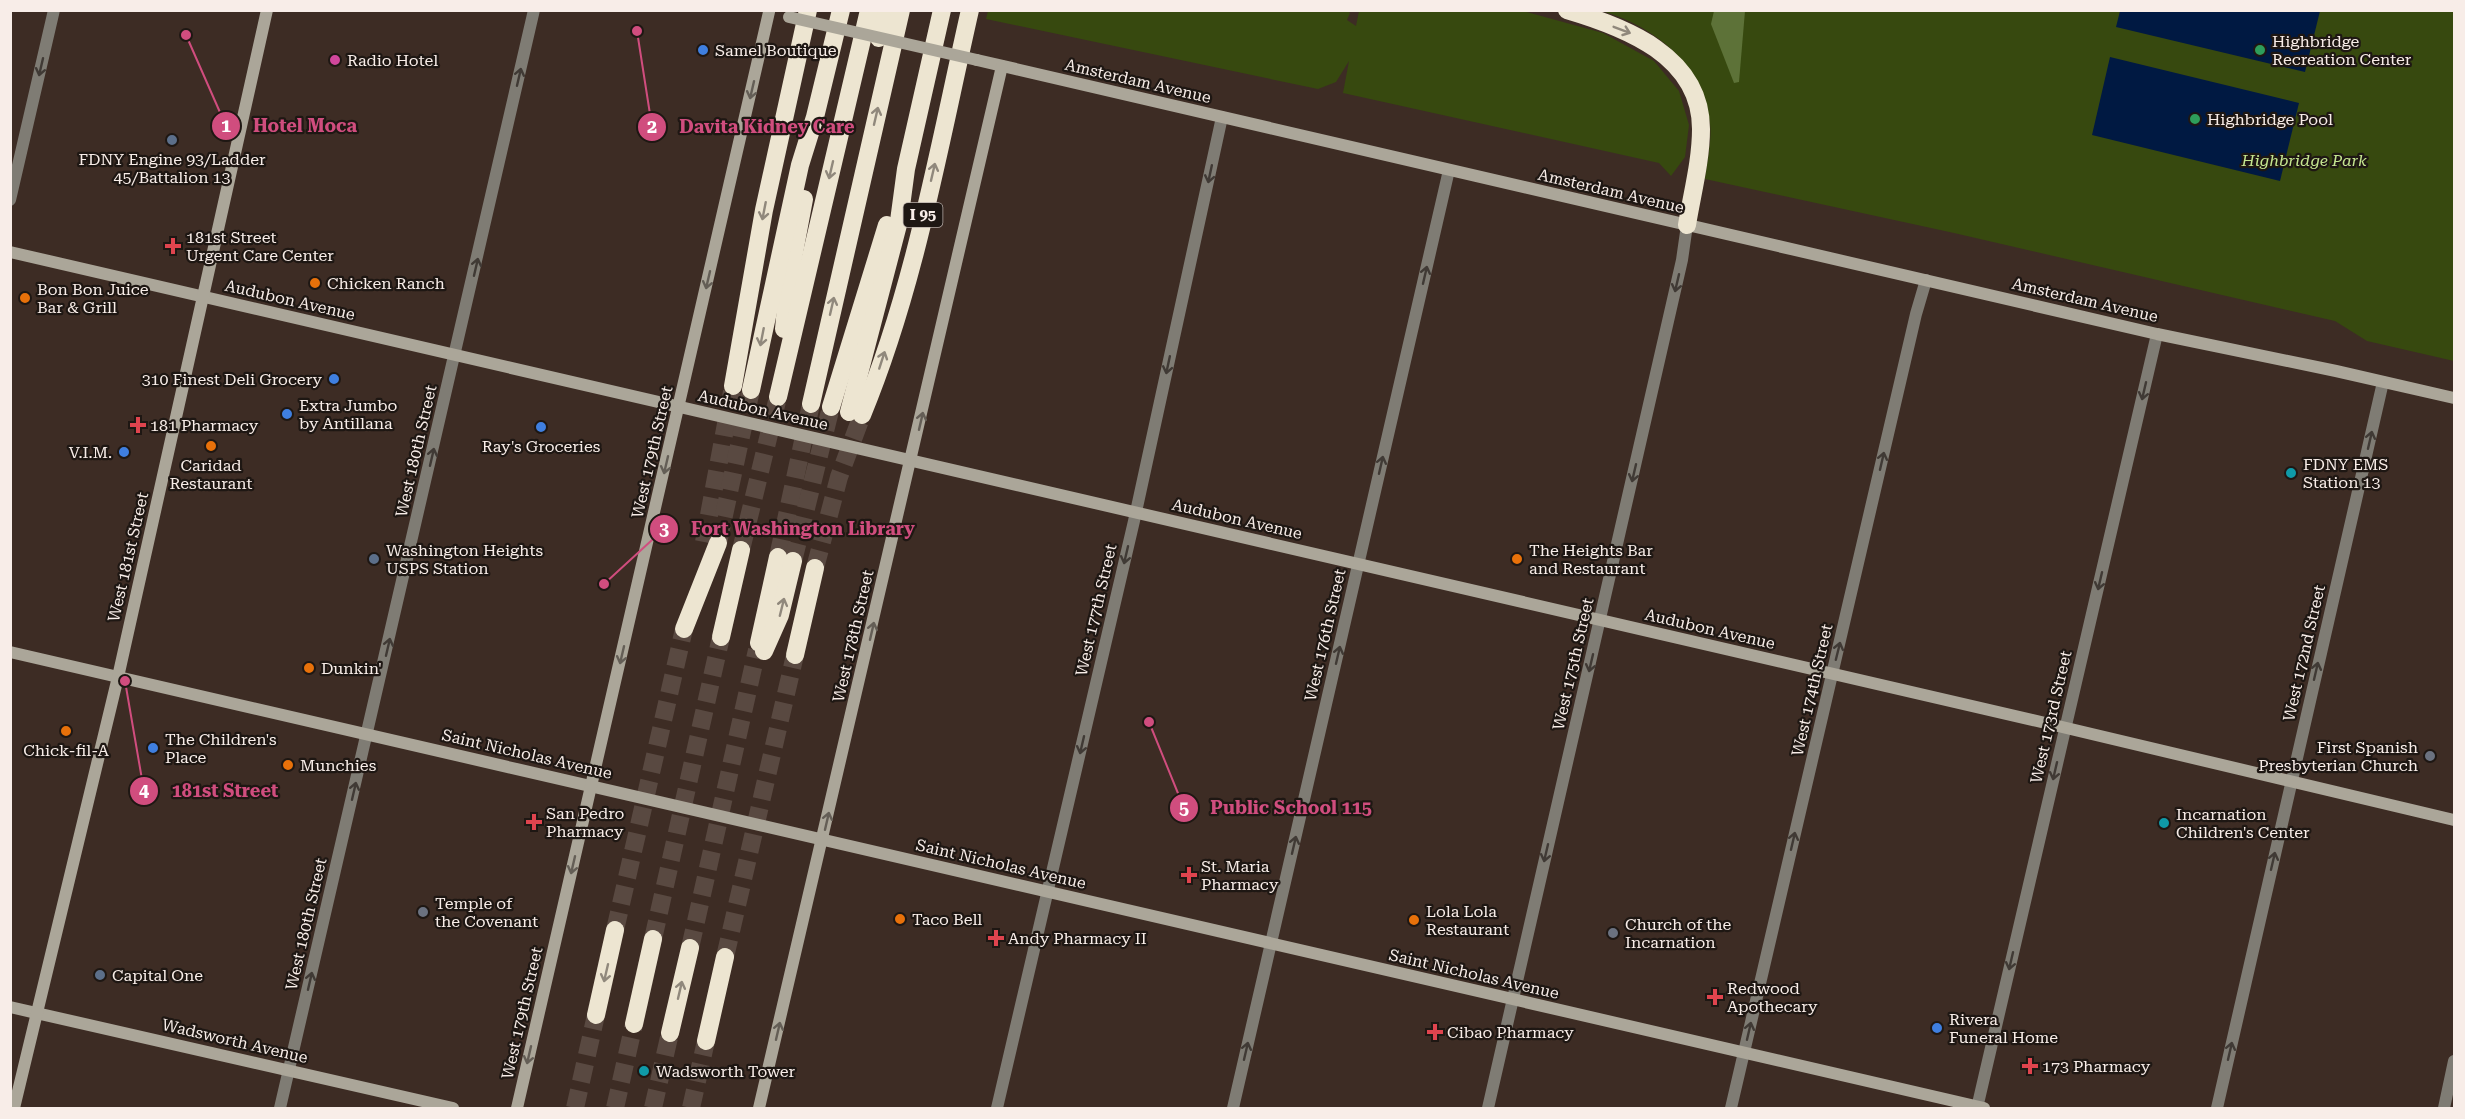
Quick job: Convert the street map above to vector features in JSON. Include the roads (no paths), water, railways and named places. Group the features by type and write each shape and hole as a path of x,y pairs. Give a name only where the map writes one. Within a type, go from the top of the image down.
{"highway":[{"path":"733,386 764,210 808,10"},
{"path":"751,390 800,165 815,117 841,10"},
{"path":"815,117 809,169 788,285 777,397 869,10"},
{"path":"879,38 885,10"},
{"path":"811,404 900,10"},
{"path":"831,407 906,169 942,10"},
{"name":"I 95","path":"906,169 899,221 856,414 881,363 910,265 970,10"},
{"path":"1567,10 1587,16 1649,43 1665,55 1685,77 1697,105 1701,129 1687,225"},
{"path":"684,629 711,542"},
{"path":"721,638 741,550"},
{"path":"761,651 780,615 785,559"},
{"path":"795,655 816,568"},
{"path":"596,1015 615,930"},
{"path":"634,1024 653,939"},
{"path":"670,1033 690,948"},
{"path":"706,1041 725,957"}],"main road":[{"name":"West 181st Street","path":"14,1108 118,677 267,10"},
{"name":"Amsterdam Avenue","path":"765,11 2157,334 2454,398"},
{"name":"West 179th Street","path":"517,1108 679,408 765,11"},
{"name":"West 178th Street","path":"759,1108 1002,66"},
{"name":"Audubon Avenue","path":"10,252 2454,820"},
{"name":"Saint Nicholas Avenue","path":"10,652 591,786 822,842 1048,891 1979,1108"},
{"name":"Wadsworth Avenue","path":"10,1007 453,1108"}],"street":[{"path":"10,200 54,10"},
{"name":"West 180th Street","path":"280,1108 534,10"},
{"name":"West 177th Street","path":"998,1108 1136,513 1222,117"},
{"name":"West 176th Street","path":"1233,1108 1449,170"},
{"name":"West 175th Street","path":"1488,1108 1682,260 1687,225"},
{"name":"West 174th Street","path":"1731,1108 1916,314 1926,280"},
{"name":"West 173rd Street","path":"1979,1108 2157,334"},
{"name":"West 172nd Street","path":"2217,1108 2384,382"},
{"path":"2444,1108 2454,1061"}],"water":[{"name":"Highbridge Recreation Center","path":"2120,10 2320,11 2305,72 2116,27"},
{"name":"Highbridge Pool","path":"2110,57 2299,103 2280,181 2092,135"}],"tunnel":[{"path":"704,542 733,386"},
{"path":"718,543 751,390"},
{"path":"741,550 778,397"},
{"path":"778,557 811,404"},
{"path":"793,561 831,407"},
{"path":"815,568 839,477 862,415"},
{"path":"615,930 684,629"},
{"path":"653,939 721,637"},
{"path":"690,948 757,650"},
{"path":"725,957 795,655"},
{"path":"575,1108 596,1015"},
{"path":"615,1108 634,1024"},
{"path":"653,1108 670,1033"},
{"path":"691,1108 706,1041"}],"place":[{"name":"Davita Kidney Care","path":"637,31"},
{"name":"Hotel Moca","path":"186,35"},
{"name":"Samel Boutique","path":"703,50"},
{"name":"Highbridge Recreation Center","path":"2260,50"},
{"name":"Radio Hotel","path":"335,60"},
{"name":"Highbridge Pool","path":"2195,119"},
{"name":"FDNY Engine 93/Ladder 45/Battalion 13","path":"172,140"},
{"name":"181st Street Urgent Care Center","path":"173,246"},
{"name":"Chicken Ranch","path":"315,283"},
{"name":"Bon Bon Juice Bar & Grill","path":"25,298"},
{"name":"310 Finest Deli Grocery","path":"334,379"},
{"name":"Extra Jumbo by Antillana","path":"287,414"},
{"name":"181 Pharmacy","path":"138,425"},
{"name":"Ray's Groceries","path":"541,427"},
{"name":"Caridad Restaurant","path":"211,446"},
{"name":"V.I.M.","path":"124,452"},
{"name":"FDNY EMS Station 13","path":"2291,473"},
{"name":"Washington Heights USPS Station","path":"374,559"},
{"name":"The Heights Bar and Restaurant","path":"1517,559"},
{"name":"Fort Washington Library","path":"604,584"},
{"name":"Dunkin'","path":"309,668"},
{"name":"181st Street","path":"125,681"},
{"name":"Public School 115","path":"1149,722"},
{"name":"Chick-fil-A","path":"66,731"},
{"name":"The Children's Place","path":"153,748"},
{"name":"First Spanish Presbyterian Church","path":"2430,756"},
{"name":"Munchies","path":"288,765"},
{"name":"San Pedro Pharmacy","path":"534,822"},
{"name":"Incarnation Children's Center","path":"2164,823"},
{"name":"St. Maria Pharmacy","path":"1189,875"},
{"name":"Temple of the Covenant","path":"423,912"},
{"name":"Taco Bell","path":"900,919"},
{"name":"Lola Lola Restaurant","path":"1414,920"},
{"name":"Church of the Incarnation","path":"1613,933"},
{"name":"Andy Pharmacy II","path":"996,938"},
{"name":"Capital One","path":"100,975"},
{"name":"Redwood Apothecary","path":"1715,997"},
{"name":"Rivera Funeral Home","path":"1937,1028"},
{"name":"Cibao Pharmacy","path":"1435,1032"},
{"name":"173 Pharmacy","path":"2030,1066"},
{"name":"Wadsworth Tower","path":"644,1071"}],"park label":[{"name":"Highbridge Park","path":"2304,160"}]}
